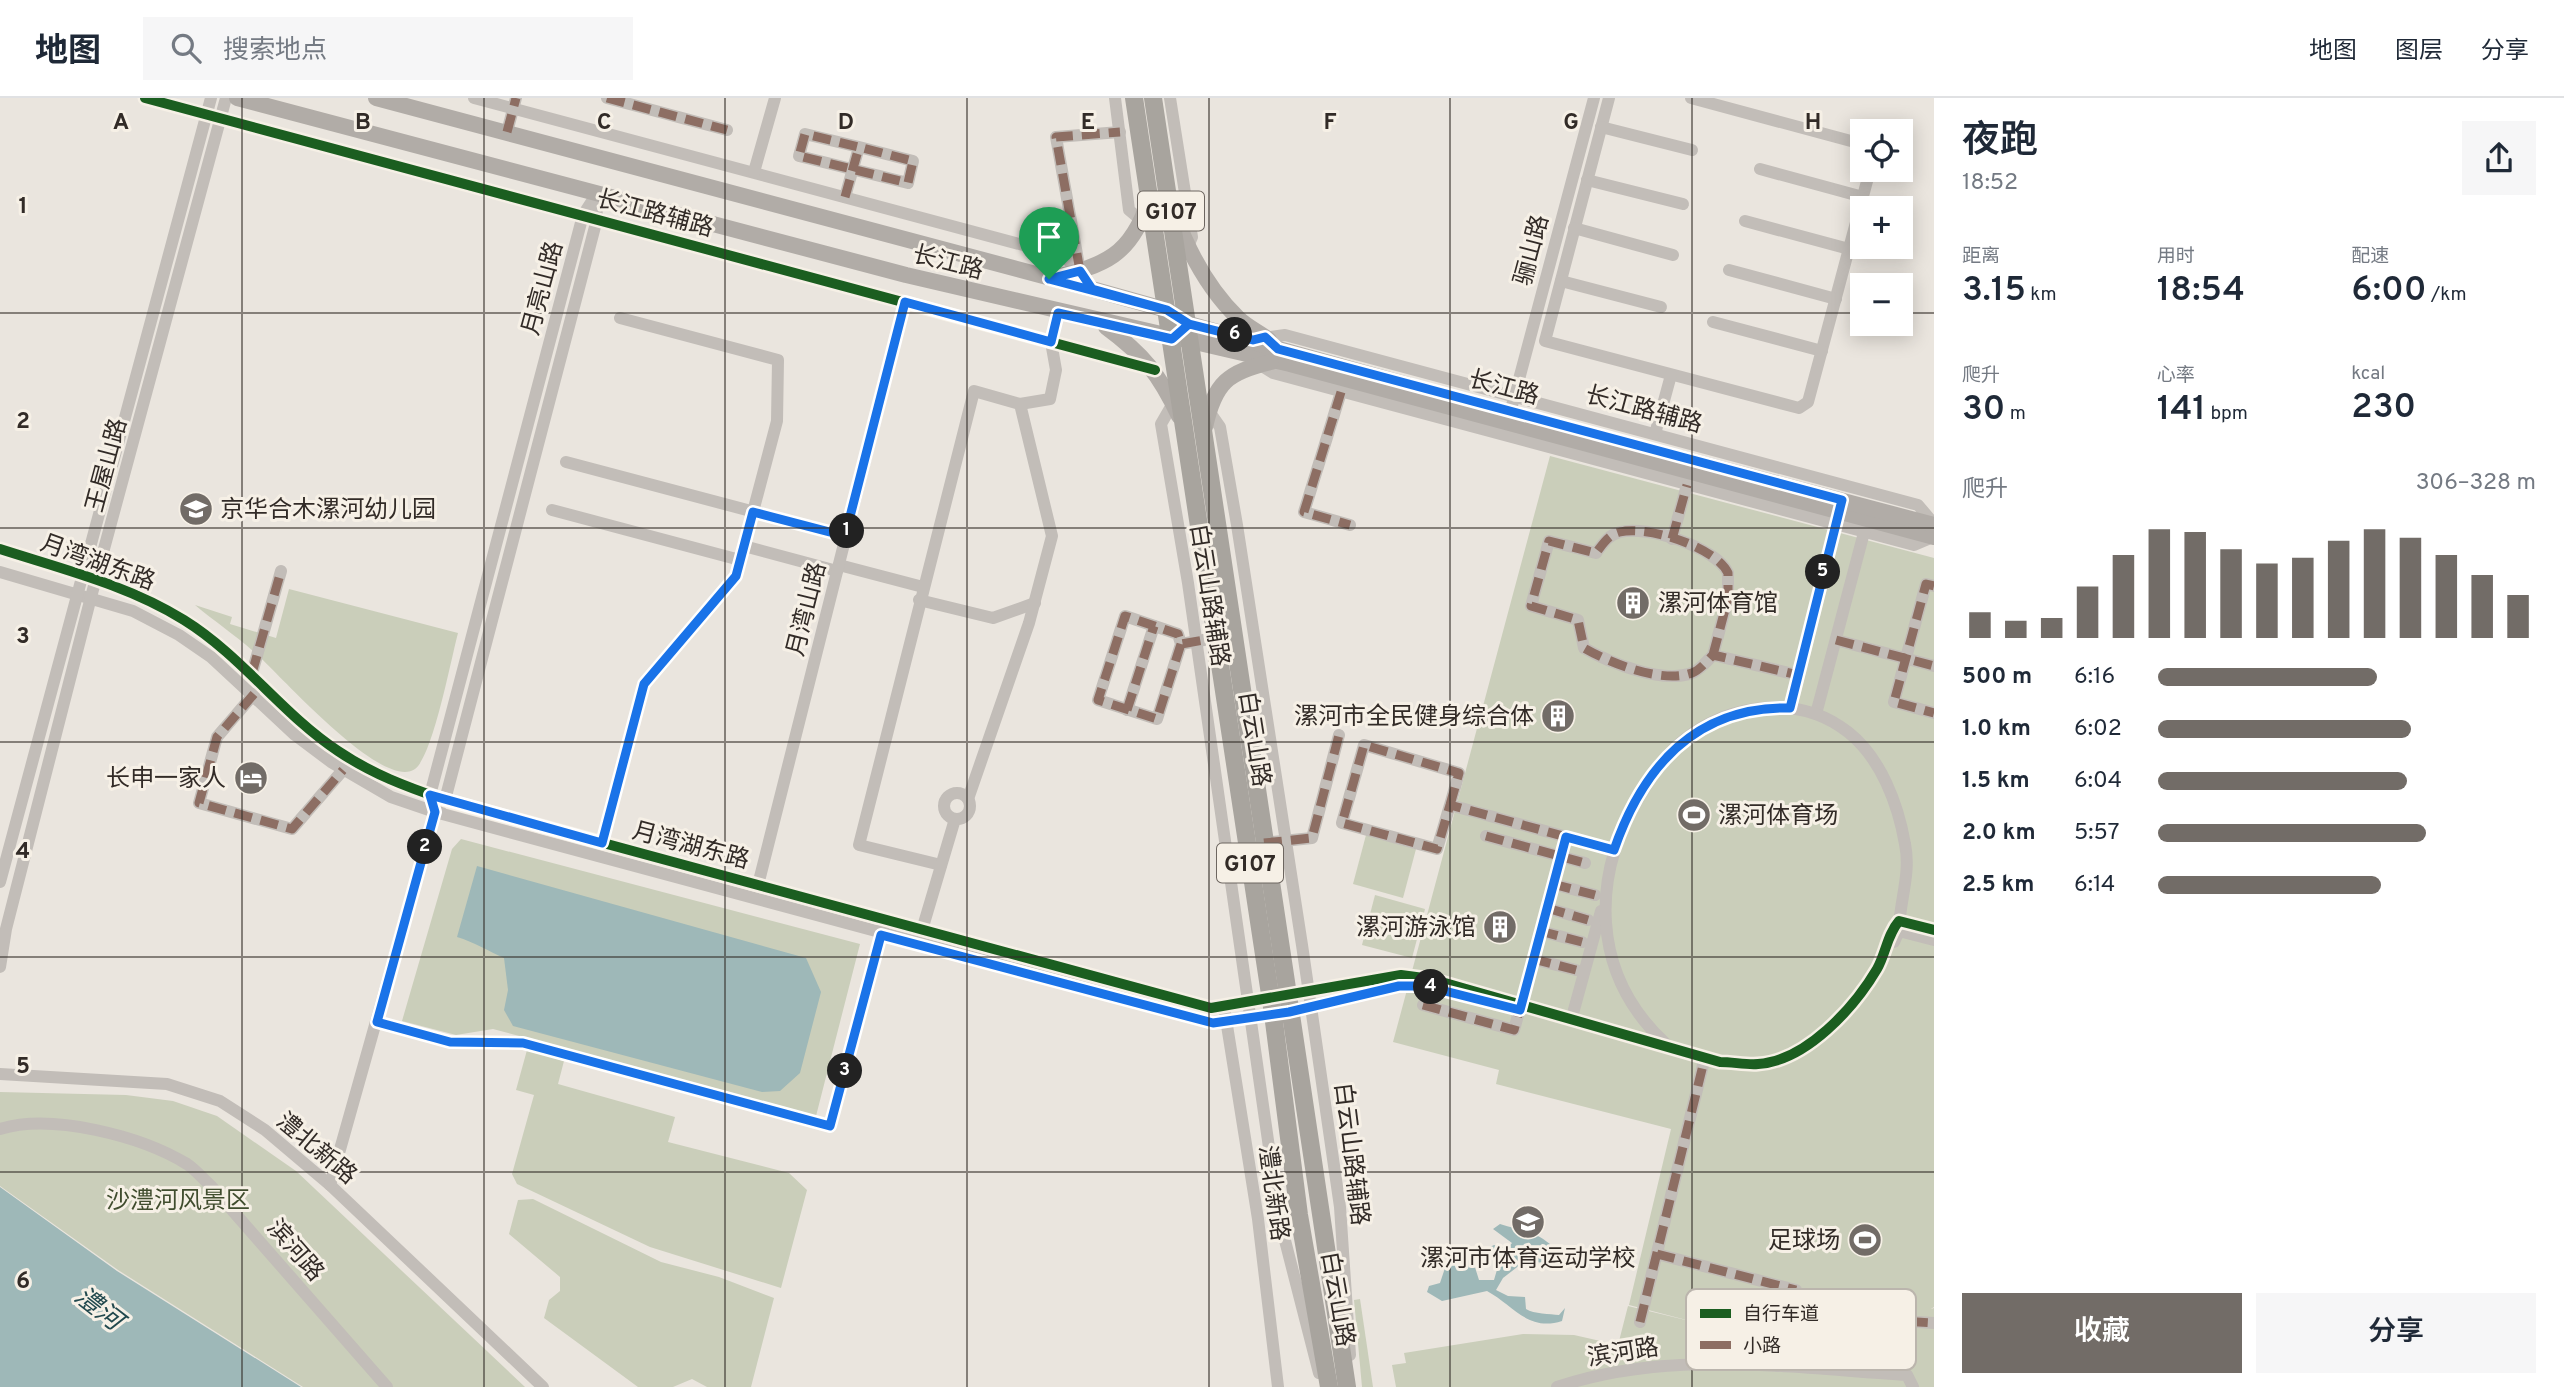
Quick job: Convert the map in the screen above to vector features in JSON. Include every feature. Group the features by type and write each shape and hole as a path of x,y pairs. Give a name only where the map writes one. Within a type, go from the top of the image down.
{"highway":[{"name":"白云山路","path":"1134,98 1149,200 1148,226 1172,339 1176,397 1183,424 1215,638 1279,1006 1350,1387"},
{"name":"白云山路","path":"1153,98 1169,198 1183,257 1198,395 1207,419 1264,843 1299,1215 1329,1387"}],"main road":[{"name":"长江路","path":"237,98 596,195 1058,313 1191,343 1263,351 1510,413 1838,512 1866,526 1934,537"},
{"name":"长江路","path":"376,98 1167,310 1189,324 1263,351 1838,512 1934,524"},
{"path":"1049,279 1080,271 1115,256 1148,226"},
{"path":"1183,257 1238,318 1263,351 1216,391 1207,419"},
{"path":"1098,322 1134,347 1176,397"},
{"path":"1172,339 1189,324"}],"street":[{"name":"长江路辅路","path":"145,98 1155,370"},
{"name":"王屋山路","path":"0,882 211,98"},
{"name":"王屋山路","path":"0,967 5,912 226,98"},
{"path":"474,98 515,103 754,172 1064,256 1080,271 1092,289"},
{"path":"607,98 635,102 727,130"},
{"path":"754,172 775,98"},
{"path":"1115,98 1129,210 1148,226"},
{"path":"1170,98 1192,237 1183,257"},
{"name":"骊山路","path":"1510,413 1594,98"},
{"path":"1609,98 1545,341 1799,408 1808,402 1850,245"},
{"path":"1691,98 1850,141"},
{"path":"507,132 515,103"},
{"path":"1601,127 1692,149"},
{"path":"1080,271 1056,136 1120,132"},
{"path":"804,134 859,147 913,161 908,183 799,156 804,134"},
{"path":"845,197 859,147"},
{"path":"1760,169 1859,196"},
{"path":"1587,180 1683,204"},
{"name":"月亮山路","path":"430,795 583,215 596,195"},
{"name":"月亮山路","path":"330,1185 435,812 444,800 597,219 596,195"},
{"path":"1745,221 1849,249"},
{"path":"1574,229 1673,255"},
{"path":"1729,270 1836,299"},
{"path":"1561,281 1661,307"},
{"name":"月湾山路","path":"758,885 905,302"},
{"path":"941,865 859,845 974,391 1020,404 1050,399 1056,370 1051,342 1058,313"},
{"path":"602,843 644,684 736,576 777,421 778,359 620,318"},
{"path":"1713,322 1822,351"},
{"name":"长江路辅路","path":"1263,351 1285,335 1918,505 1934,524"},
{"path":"1263,351 1273,373 1687,485 1838,512 1790,708"},
{"path":"1655,434 1671,374"},
{"path":"1341,392 1304,512 1350,525"},
{"name":"白云山路辅路","path":"1176,397 1161,424 1252,1017 1279,1217 1323,1387"},
{"path":"955,819 967,815 970,807 968,799 1035,603 1052,536 1020,404"},
{"name":"白云山路辅路","path":"1207,419 1220,427 1233,500 1340,1207 1350,1387"},
{"path":"566,462 845,536"},
{"path":"1672,539 1687,485"},
{"path":"552,510 740,560"},
{"path":"1816,715 1866,526"},
{"path":"1621,531 1643,531 1709,554 1728,573 1728,598 1713,655 1698,670 1683,675 1662,675 1609,662 1584,648 1578,620 1531,606 1549,541 1596,553 1609,537 1621,531"},
{"path":"744,546 838,568 993,618 1035,603"},
{"name":"月湾湖东路","path":"0,549 132,592 184,620 252,673 336,750 396,784 444,800 1211,1008 1249,1002 1310,1007 1399,986 1425,986 1520,1007"},
{"path":"252,673 281,571"},
{"name":"月湾湖东路","path":"0,572 133,611 179,635 211,657 254,694 295,736 343,770 390,797 435,812 1213,1023 1252,1017 1308,993 1401,975 1432,979 1520,1007"},
{"path":"1934,586 1926,584 1894,702 1934,713"},
{"path":"1125,616 1178,634 1181,644 1157,719 1098,700 1125,616"},
{"path":"1127,710 1154,626"},
{"path":"1181,644 1215,638"},
{"path":"1836,640 1906,659 1933,662"},
{"path":"1713,655 1798,675"},
{"path":"254,694 217,737 198,803 292,830 343,770"},
{"path":"1573,1017 1599,900 1623,824 1651,778 1683,740 1710,722 1736,713 1763,707 1790,708 1816,715 1848,732 1861,747 1886,781 1906,846 1904,899 1899,926"},
{"path":"1264,843 1312,838 1339,735"},
{"path":"1364,745 1459,773 1450,805 1437,849 1342,824 1364,745"},
{"path":"955,819 945,811 947,799 958,793 968,799"},
{"path":"430,795 435,812"},
{"path":"1450,805 1614,850"},
{"path":"922,930 955,819"},
{"path":"1486,836 1585,863"},
{"path":"1423,1005 1514,1030 1566,837"},
{"path":"1553,884 1599,900"},
{"path":"1599,900 1618,977 1637,1011 1668,1046"},
{"path":"1547,908 1588,919"},
{"path":"377,1022 450,1042 523,1043 830,1126 885,920"},
{"path":"1899,926 1934,940"},
{"path":"1520,1007 1705,1060 1760,1064 1798,1050 1822,1034 1844,1014 1878,967 1892,929 1899,926 1934,930"},
{"path":"1541,931 1582,942"},
{"path":"1533,959 1576,970"},
{"name":"澧北新路","path":"1224,1006 1258,1219 1278,1387"},
{"path":"1520,1007 1573,1017 1705,1060"},
{"path":"1640,1322 1705,1060"},
{"name":"澧北新路","path":"0,1074 167,1084 220,1101 265,1130 330,1185 543,1387"},
{"name":"滨河路","path":"0,1129 56,1124 101,1131 188,1165 211,1186 387,1387"},
{"path":"1258,1219 1299,1215"},
{"path":"1657,1254 1792,1289"},
{"path":"1916,1322 1934,1323"},
{"name":"滨河路","path":"1557,1387 1617,1372 1686,1364"},
{"name":"滨河路","path":"1764,1370 1910,1381"}],"green space":[{"name":"漯河体育场","path":"1550,456 1934,558 1934,1307 1931,1309 1934,1308 1934,1387 1396,1387 1392,1365 1406,1363 1404,1353 1523,1334 1574,1335 1618,1345 1628,1306 1686,1320 1686,1370 1916,1370 1916,1289 1686,1289 1686,1320 1629,1305 1671,1129 1496,1084 1499,1070 1393,1042"},
{"path":"289,589 458,633 435,727 422,760 415,769 400,771 379,763 356,747 253,651 195,605 232,617 230,624 276,638"},
{"path":"1366,835 1416,849 1403,898 1353,884"},
{"path":"461,839 860,944 816,1116 493,1029 456,1035 402,1021 452,849"},
{"path":"1375,895 1425,909 1412,958 1362,945"},
{"path":"527,1050 564,1061 558,1084 675,1117 668,1142 789,1173 807,1190 781,1288 650,1247 517,1184 512,1174 534,1095 516,1090"},
{"name":"沙澧河风景区","path":"0,1092 126,1095 173,1101 217,1116 296,1171 525,1387 303,1387 118,1270 0,1186"},
{"path":"533,1199 661,1262 719,1277 774,1298 751,1387 707,1387 692,1379 673,1387 638,1387 544,1318 549,1300 560,1291 560,1277 509,1234 518,1200"},
{"path":"1360,1299 1373,1387 1362,1387 1354,1300"}],"water":[{"path":"477,866 806,958 821,992 800,1073 780,1091 762,1092 513,1026 504,1010 508,990 504,958 457,937"},
{"name":"澧河","path":"0,1187 117,1271 301,1387 0,1387"},
{"path":"1500,1224 1532,1233 1550,1244 1546,1263 1525,1261 1503,1278 1496,1290 1508,1296 1525,1297 1526,1309 1533,1312 1559,1315 1565,1308 1562,1321 1540,1323 1530,1320 1487,1291 1442,1301 1427,1292 1429,1286 1440,1283 1446,1265 1456,1258 1473,1261 1479,1280 1494,1280 1501,1256 1490,1247 1494,1245 1507,1249 1512,1243 1493,1229"}],"marked path":[{"path":"507,132 516,98"},
{"path":"607,98 727,130"},
{"path":"1080,271 1056,137 1120,132"},
{"path":"845,197 859,147 805,134 799,156 908,183 913,161 859,147"},
{"path":"1341,392 1304,512 1350,525"},
{"path":"1672,539 1687,485"},
{"path":"1713,655 1728,598 1728,573 1721,563 1710,555 1680,540 1647,532 1616,533 1606,540 1596,553 1549,541 1531,606 1578,620 1584,648 1636,670 1666,676 1692,673 1713,655 1798,675"},
{"path":"252,673 281,571"},
{"path":"1934,586 1926,584 1894,702 1934,713"},
{"path":"1181,644 1157,719 1098,700 1125,616 1178,634 1181,644 1215,638"},
{"path":"1127,710 1154,626"},
{"path":"1836,640 1934,666"},
{"path":"254,694 217,737 199,803 292,829 343,770"},
{"path":"1264,843 1312,838 1339,735"},
{"path":"1450,805 1459,773 1364,745 1342,823 1437,849 1450,805 1614,850"},
{"path":"1486,836 1585,863"},
{"path":"1423,1005 1514,1030 1566,837"},
{"path":"1553,884 1595,895"},
{"path":"1547,908 1588,920"},
{"path":"377,1022 450,1042 523,1043 830,1126 885,920"},
{"path":"1540,931 1582,942"},
{"path":"1533,959 1576,970"},
{"path":"1640,1322 1705,1057"},
{"path":"1657,1254 1792,1289"},
{"path":"1916,1322 1934,1323"}],"cycle path":[{"path":"145,98 1155,370"},
{"path":"0,549 118,587 184,620 225,650 298,720 338,751 364,767 417,790 445,800 1211,1008 1401,975 1431,979 1720,1062 1758,1064 1776,1061 1794,1053 1811,1043 1842,1015 1877,969 1899,921 1934,930"}],"place":[{"name":"京华合木漯河幼儿园","path":"196,509"},
{"name":"漯河体育馆","path":"1633,603"},
{"name":"漯河市全民健身综合体","path":"1558,716"},
{"name":"长申一家人","path":"251,778"},
{"name":"漯河体育场","path":"1694,815"},
{"name":"漯河游泳馆","path":"1500,927"},
{"name":"漯河市体育运动学校","path":"1528,1222"},
{"name":"足球场","path":"1865,1240"}],"route":[{"path":"1049,279 1080,271 1092,289 1167,310 1189,324 1253,340 1265,337 1278,349 1842,500 1790,708 1763,707 1736,713 1710,722 1683,740 1658,768 1623,824 1614,850 1566,837 1520,1010 1425,986 1399,986 1289,1012 1213,1023 881,935 830,1126 523,1043 450,1042 377,1022 435,812 430,795 602,843 644,684 736,576 753,512 845,536 905,302 1051,342 1058,313 1172,339 1189,324 1167,310 1049,279"}]}
